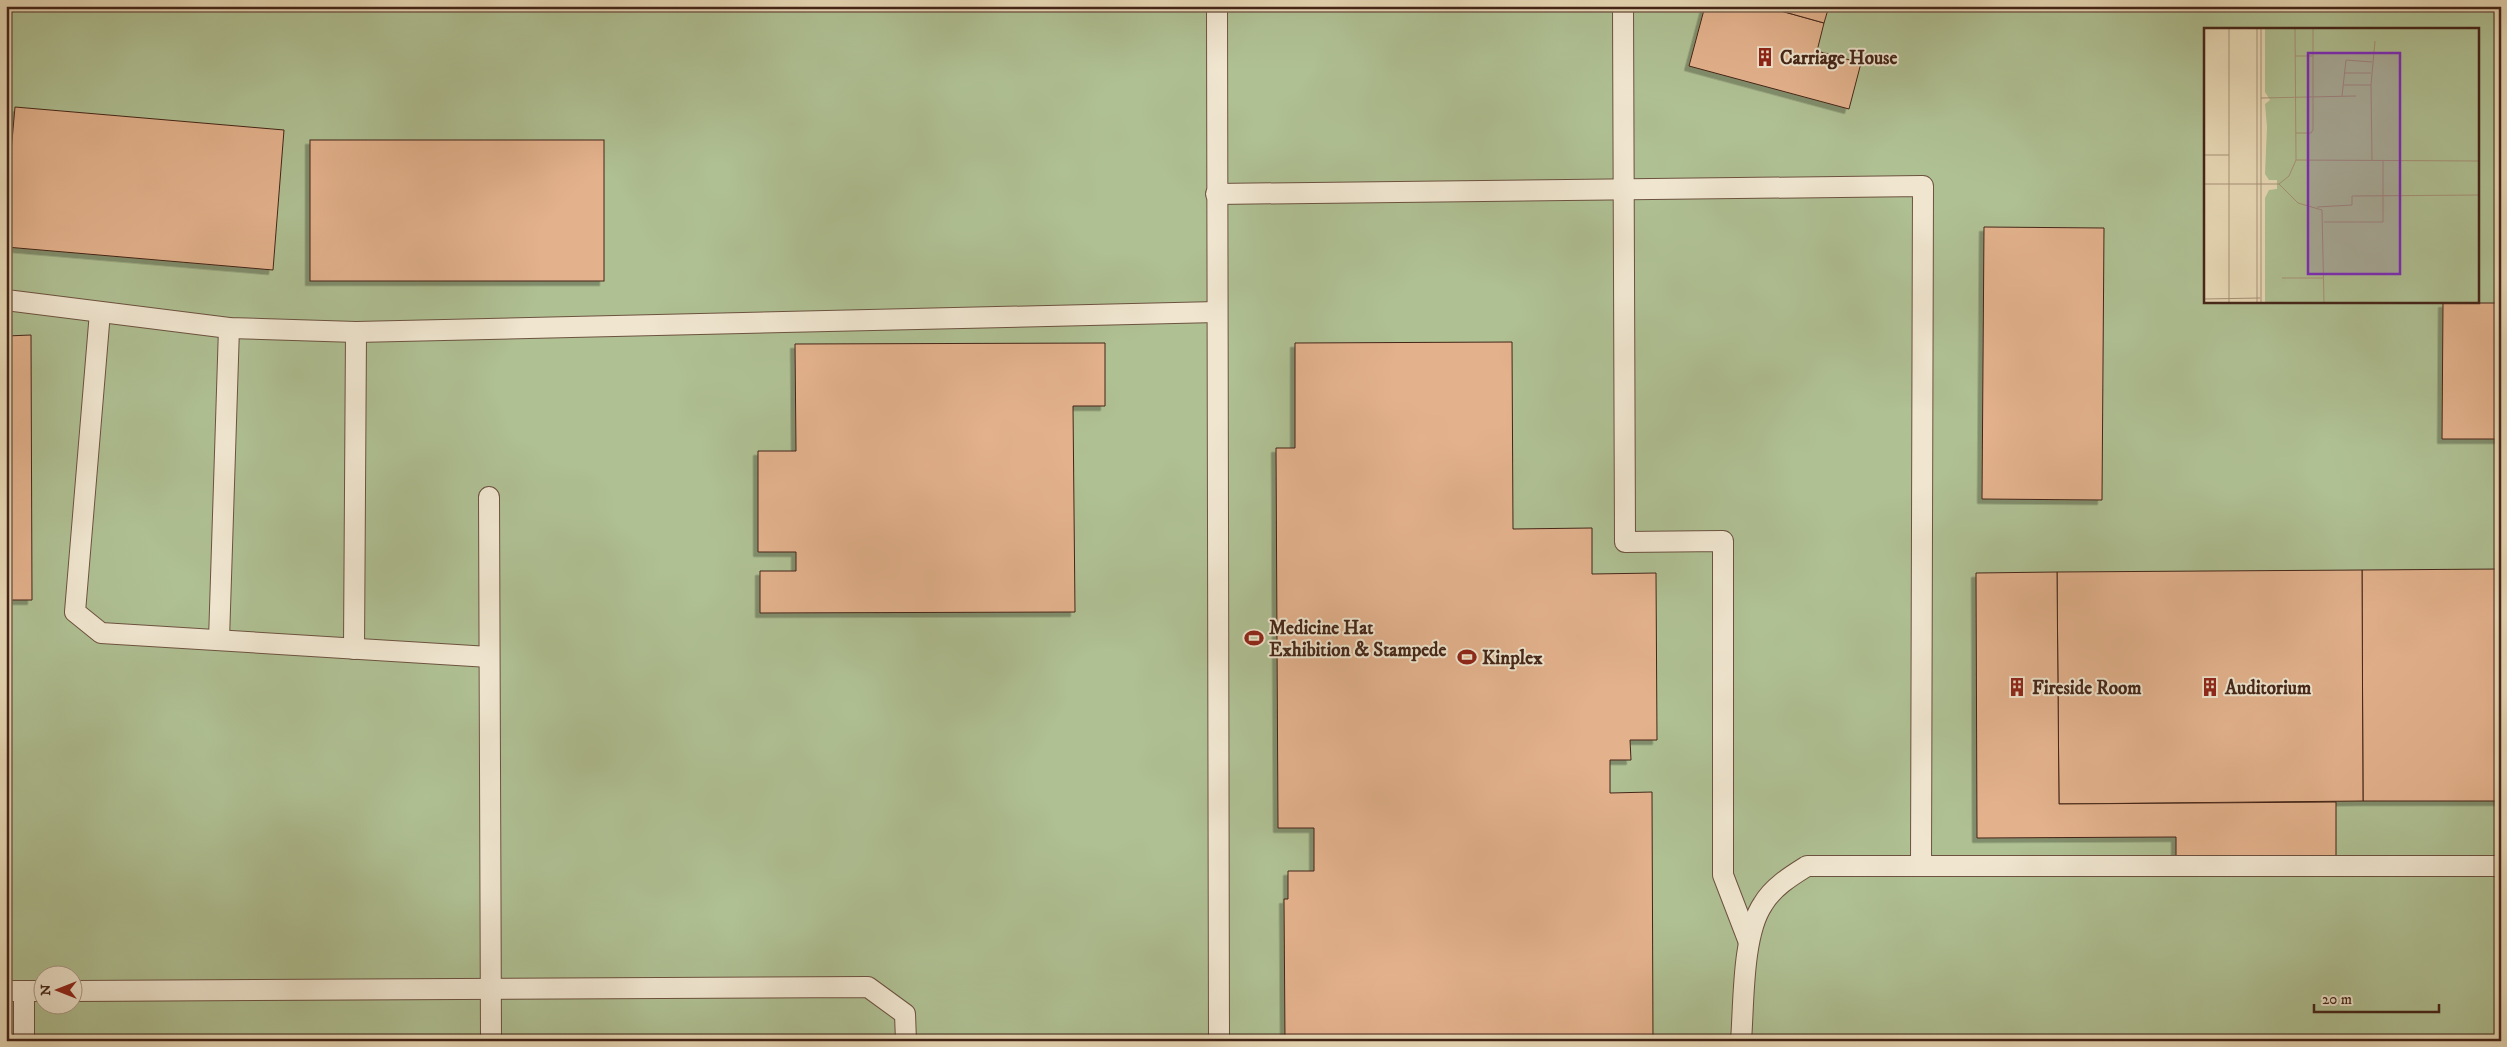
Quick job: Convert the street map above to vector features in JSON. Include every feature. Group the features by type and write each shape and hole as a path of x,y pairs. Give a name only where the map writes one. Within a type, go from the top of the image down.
{"lane":[{"path":"1217,6 1219,1041"},
{"path":"1624,6 1625,542 1723,541 1723,875 1748,940"},
{"path":"1216,194 1923,186 1921,866"},
{"path":"6,300 229,328 356,332 1217,312"},
{"path":"100,312 76,612 101,633 489,657"},
{"path":"219,640 229,328"},
{"path":"354,649 356,332"},
{"path":"489,497 491,1041"},
{"path":"1741,1041 1748,940 1762,904 1785,880 1807,866 2501,866"},
{"path":"82,991 868,987 905,1014 906,1041"},
{"path":"24,991 24,1041"}],"green space":[{"name":"Medicine Hat Exhibition & Stampede","path":"6,6 2501,6 2501,1041 6,1041"}],"building":[{"name":"Carriage House","path":"1705,6 1763,6 1824,23 1817,51 1861,63 1849,109 1689,66"},
{"path":"1763,6 1829,6 1824,23"},
{"path":"15,107 284,130 273,270 6,247 6,208"},
{"path":"310,140 604,140 604,281 310,281"},
{"path":"1984,227 2104,228 2102,500 1982,499"},
{"path":"2443,303 2501,303 2501,439 2442,439"},
{"path":"31,335 32,600 6,600 6,336"},
{"name":"Kinplex","path":"1512,342 1513,529 1592,528 1592,574 1656,573 1657,740 1630,740 1631,760 1610,760 1610,793 1652,792 1653,1041 1285,1041 1284,899 1288,899 1288,871 1314,871 1314,828 1278,828 1276,448 1295,448 1295,343"},
{"path":"1105,343 1105,406 1073,406 1075,612 760,613 760,571 796,571 796,552 758,552 758,451 796,451 795,344"},
{"path":"2501,569 2501,801 2363,801 2362,570"},
{"name":"Auditorium","path":"2362,570 2363,801 2059,804 2057,572"},
{"name":"Fireside Room","path":"2057,572 2059,804 2336,802 2336,856 2176,857 2176,837 1977,838 1976,573"}],"place":[{"name":"Carriage House","path":"1765,57"},
{"name":"Medicine Hat Exhibition & Stampede","path":"1254,638"},
{"name":"Kinplex","path":"1467,657"},
{"name":"Fireside Room","path":"2017,687"},
{"name":"Auditorium","path":"2210,687"}]}
